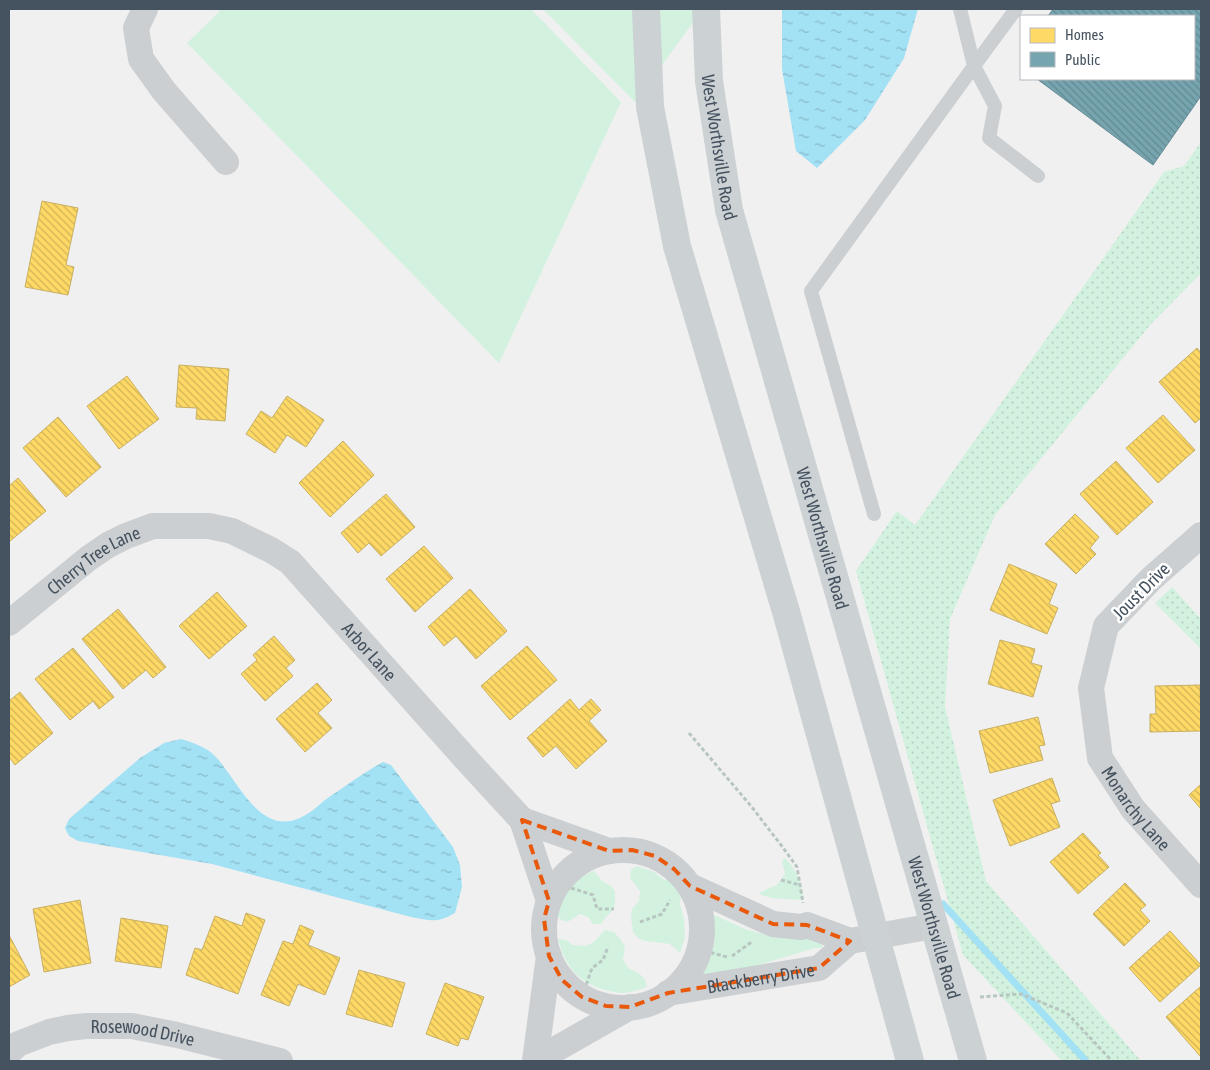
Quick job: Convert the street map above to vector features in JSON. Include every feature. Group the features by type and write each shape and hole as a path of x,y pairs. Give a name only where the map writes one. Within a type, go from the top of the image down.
{"main road":[{"path":"646,9 650,107 677,246 786,616 818,732 863,939 910,1061"},
{"name":"West Worthsville Road","path":"706,9 709,81 729,210 972,1061"}],"street":[{"path":"144,9 136,28 141,59 164,91 226,162"},
{"name":"Cherry Tree Lane","path":"9,623 108,544 153,526 191,526"},
{"name":"Arbor Lane","path":"191,526 210,526 232,531 271,550 290,562 522,820 554,892"},
{"name":"Joust Drive","path":"1091,688 1106,626 1151,579 1201,535"},
{"name":"Monarchy Lane","path":"1091,688 1100,758 1133,809 1201,885"},
{"name":"Arbor Lane","path":"522,820 609,851"},
{"name":"Blackberry Drive","path":"535,1061 630,1008 650,1003 668,993 686,976 697,955 702,932 699,908 686,882 674,869 655,856 632,850 609,851 583,860 562,878 554,892 544,920 544,938 549,956 562,980 582,997 606,1006 630,1008"},
{"name":"Blackberry Drive","path":"686,882 773,924 801,927 808,925 863,939"},
{"path":"863,939 933,926"},
{"name":"Blackberry Drive","path":"668,993 819,968 863,939"},
{"name":"Blackberry Drive","path":"535,1061 549,956"},
{"name":"Rosewood Drive","path":"9,1052 18,1044 50,1032 68,1028 132,1026 177,1035 280,1061"}],"lane":[{"path":"960,9 974,66 995,106 989,138 1038,176"},
{"path":"874,514 811,291 1016,9"}],"path":[{"path":"688,733 751,806 797,867 804,906"},
{"path":"781,880 800,885"},
{"path":"640,922 662,914 686,882"},
{"path":"554,892 593,895 597,909 614,909"},
{"path":"698,949 730,958 756,939"},
{"path":"582,997 592,968 603,960 608,947"},
{"path":"976,997 1020,994 1068,1013 1112,1061"}],"highlighted area":[{"path":"522,820 609,851 632,850 655,856 674,869 690,886 773,924 807,925 850,941 819,968 668,993 630,1007 606,1006 582,997 562,980 549,956 544,919 549,901"}],"green space":[{"path":"222,9 531,9 621,102 499,363 187,43"},
{"path":"543,9 703,9 635,102"},
{"path":"1201,142 1201,273 1151,324 995,515 950,619 945,707 986,881 1141,1061 1062,1061 963,955 856,571 897,511 915,525 1164,172 1184,166"},
{"path":"1172,587 1201,619 1201,649 1155,603"},
{"path":"785,858 798,878 803,900 772,898 758,894 777,885 785,874 782,861"},
{"path":"637,866 654,872 664,880 683,879 680,904 684,919 685,937 680,953 670,944 645,941 638,938 633,932 632,909 639,901 640,891 630,878 631,870"},
{"path":"594,871 602,881 611,886 615,891 614,909 601,924 593,924 588,917 580,914 569,921 563,921 558,917 565,895 580,878"},
{"path":"712,914 745,929 773,937 820,940 822,948 815,948 700,979 697,976 702,965 698,949 711,936"},
{"path":"605,930 614,932 621,940 625,948 623,959 628,968 640,974 645,980 647,987 624,993 602,989 593,986 578,976 568,964 558,939 567,940 572,945 586,946 594,942"}],"water":[{"path":"782,9 918,9 904,58 865,120 817,168 796,151 782,69"},
{"path":"181,739 204,748 215,756 241,791 261,813 273,819 286,821 300,818 307,814 346,785 383,762 391,765 453,847 460,865 462,887 455,913 434,920 411,917 212,864 78,841 69,836 65,828 69,819 140,758 164,743"}],"building: Homes":[{"path":"42,201 78,208 66,265 74,267 68,295 25,287"},
{"path":"1197,348 1201,353 1201,418 1195,423 1159,382"},
{"path":"179,365 229,369 225,421 196,419 197,408 176,407"},
{"path":"127,376 159,419 119,449 87,406"},
{"path":"287,396 324,420 306,447 287,435 275,453 246,434 261,411 272,418"},
{"path":"1163,415 1195,450 1158,483 1126,448"},
{"path":"58,417 101,467 66,497 23,448"},
{"path":"343,441 374,475 330,517 299,483"},
{"path":"1116,461 1153,502 1117,535 1080,494"},
{"path":"18,478 46,511 9,542 9,486"},
{"path":"386,494 415,527 381,556 369,543 358,553 341,533"},
{"path":"1075,514 1099,537 1090,548 1096,554 1076,574 1045,544"},
{"path":"424,546 453,578 415,612 386,579"},
{"path":"1009,564 1057,584 1049,604 1058,608 1047,634 990,610"},
{"path":"470,589 507,631 476,659 456,636 444,646 428,627"},
{"path":"217,592 247,626 209,659 179,626"},
{"path":"118,609 166,667 153,678 146,670 123,689 82,639"},
{"path":"274,636 295,660 286,668 293,676 265,701 241,674 257,660 253,655"},
{"path":"1000,640 1035,649 1031,663 1042,666 1033,697 988,684"},
{"path":"527,646 557,680 510,720 481,686"},
{"path":"73,648 114,697 99,709 93,701 70,720 35,679"},
{"path":"317,683 332,700 318,713 332,728 305,752 276,719"},
{"path":"1200,685 1201,731 1150,732 1150,714 1156,714 1155,686"},
{"path":"20,692 53,733 15,765 9,757 9,701"},
{"path":"570,699 579,710 591,699 601,710 589,721 607,741 576,769 556,746 543,757 527,738"},
{"path":"1038,717 1045,745 1039,746 1043,760 990,773 979,731"},
{"path":"1052,778 1060,801 1051,804 1060,827 1010,846 993,800"},
{"path":"1201,784 1201,809 1189,795"},
{"path":"1083,833 1101,853 1098,855 1109,867 1078,894 1050,862"},
{"path":"1125,883 1146,905 1140,910 1150,921 1124,946 1093,914"},
{"path":"80,900 91,963 44,972 33,909"},
{"path":"246,913 265,920 238,994 186,975 195,948 202,950 215,916 242,926"},
{"path":"121,918 168,926 161,968 115,961"},
{"path":"300,925 314,931 308,945 340,958 325,995 298,984 289,1006 261,995 283,941 293,944"},
{"path":"1170,931 1201,965 1160,1002 1129,968"},
{"path":"9,935 30,975 9,987"},
{"path":"359,970 405,983 392,1027 346,1014"},
{"path":"445,983 484,997 468,1040 461,1038 458,1046 426,1034"},
{"path":"1201,986 1201,1054 1200,1056 1166,1017"}],"building: Public":[{"path":"1053,9 1201,9 1201,96 1153,165 1038,80 1195,80 1195,15 1049,15"}],"waterway":[{"path":"943,904 1086,1061"}]}
